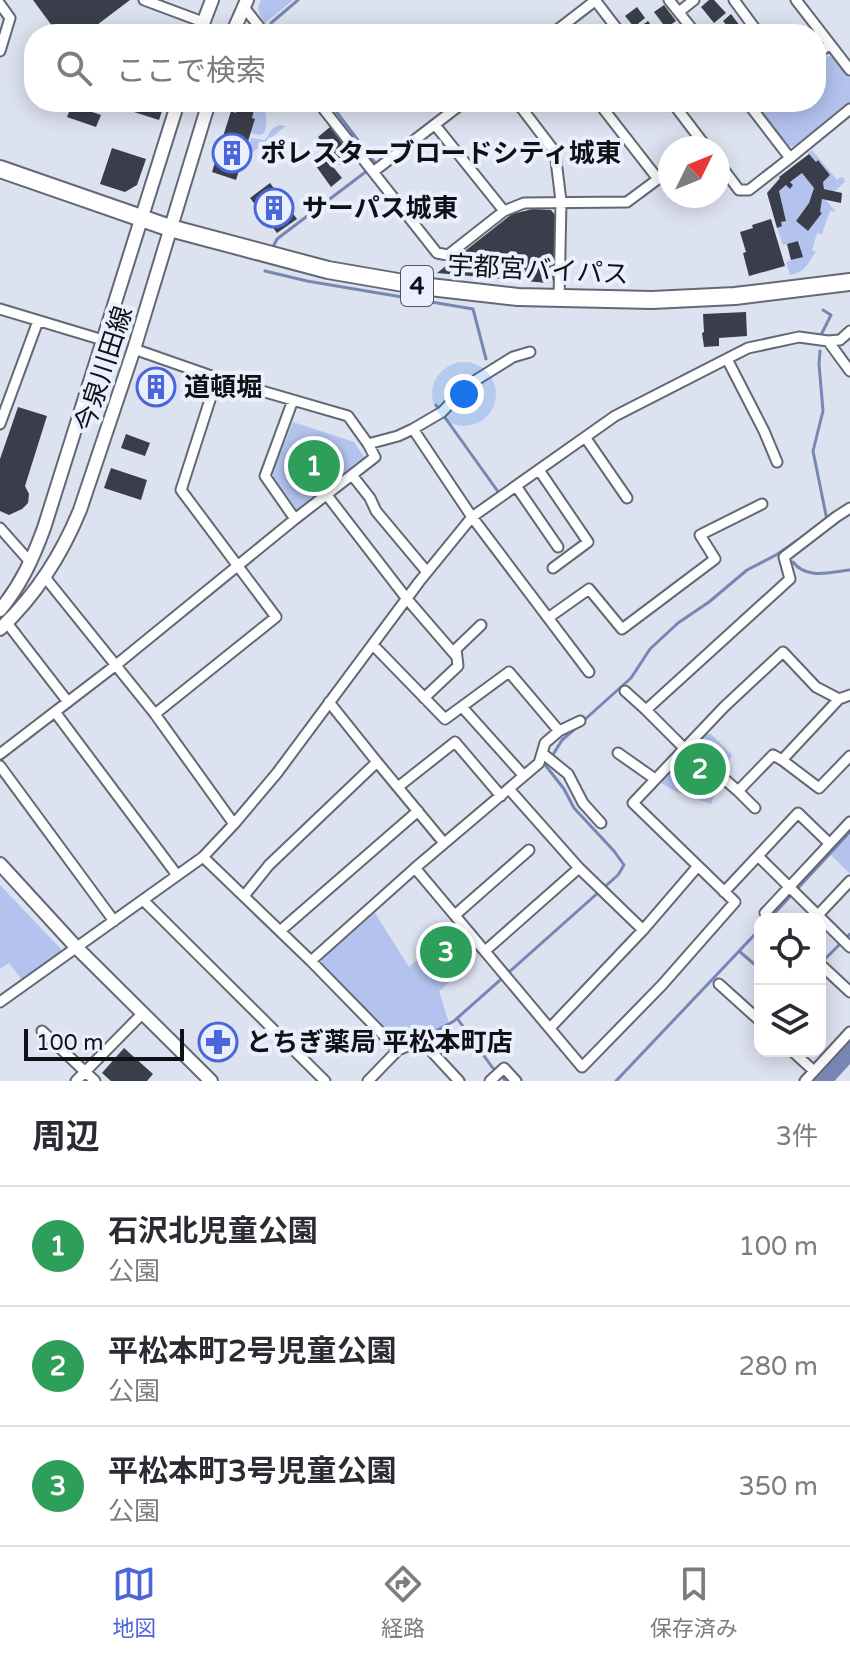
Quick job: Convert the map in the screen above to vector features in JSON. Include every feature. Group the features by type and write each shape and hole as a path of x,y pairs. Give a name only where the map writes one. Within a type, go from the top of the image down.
{"highway":[{"name":"宇都宮バイパス","path":"0,169 170,228 343,273 463,292 559,299 694,299 850,282"}],"street":[{"path":"144,0 193,24"},
{"path":"203,24 212,0"},
{"path":"565,24 596,0 614,24"},
{"path":"669,0 688,24"},
{"path":"679,12 694,0"},
{"path":"734,0 752,24"},
{"path":"796,0 815,24"},
{"path":"236,24 245,3"},
{"path":"245,3 259,24"},
{"path":"0,4 10,18 0,51"},
{"path":"826,39 850,70"},
{"path":"826,47 830,44"},
{"path":"730,178 739,190 749,190 850,109"},
{"name":"今泉川田線","path":"0,610 31,563 175,112"},
{"name":"今泉川田線","path":"3,626 44,576 70,535 80,510 134,349 206,112"},
{"path":"326,112 437,253 448,255 504,211 524,203 627,202 658,179 606,112"},
{"path":"373,172 451,112"},
{"path":"525,112 555,152 561,201 559,299"},
{"path":"679,112 695,136"},
{"path":"758,112 790,158"},
{"path":"435,125 504,211"},
{"path":"0,309 103,340"},
{"path":"0,424 38,321"},
{"path":"0,1002 203,857 277,773 427,572 472,517 615,416 748,348 799,337 840,340 850,331"},
{"path":"828,341 850,371"},
{"path":"0,754 375,457 348,416 217,378 134,349"},
{"path":"368,444 413,429 442,412 468,385 513,357 530,352"},
{"path":"727,359 777,462"},
{"path":"155,714 276,617 181,490 217,378"},
{"path":"293,400 265,476 295,519"},
{"path":"413,429 472,517 589,672"},
{"path":"585,437 627,498"},
{"path":"539,470 588,542 553,568"},
{"path":"352,475 376,511 427,572"},
{"path":"516,486 558,547"},
{"path":"326,494 407,599 457,657"},
{"path":"548,618 589,589 622,629 715,559 700,535 762,504"},
{"path":"646,710 790,579 784,557 850,508"},
{"path":"0,528 31,563"},
{"path":"44,576 155,714 234,824"},
{"path":"424,698 458,666 456,649 481,625"},
{"path":"3,626 68,702"},
{"path":"373,645 445,719 509,672 559,731"},
{"path":"415,868 582,1067 662,985 735,902 633,803 724,707 783,652 816,687 839,699"},
{"path":"625,691 684,748"},
{"path":"782,760 839,699 850,695"},
{"path":"329,702 444,843"},
{"path":"462,707 524,776"},
{"path":"55,712 177,875"},
{"path":"311,961 539,763 545,743 559,731 580,721"},
{"path":"398,787 455,742 643,930"},
{"path":"542,753 568,774 583,803 601,823"},
{"path":"618,753 655,779"},
{"path":"738,791 773,755 819,788 850,756"},
{"path":"244,896 269,865 377,762"},
{"path":"0,766 114,921"},
{"path":"723,778 755,808"},
{"path":"280,931 418,811"},
{"path":"724,892 798,813 829,843"},
{"path":"765,913 850,822"},
{"path":"455,915 529,850"},
{"path":"758,856 816,913"},
{"path":"203,857 398,1050"},
{"path":"0,864 76,947 211,1081"},
{"path":"550,1028 643,930 698,866"},
{"path":"485,951 579,868"},
{"path":"820,913 850,881"},
{"path":"143,900 325,1081"},
{"path":"826,923 850,947"},
{"path":"826,970 850,992"},
{"path":"719,984 754,1016"},
{"path":"76,1081 143,1013"},
{"path":"42,1031 95,1081"},
{"path":"805,1081 850,1032"},
{"path":"368,1081 398,1050 421,1040 459,1081"},
{"path":"799,1057 814,1071"},
{"path":"490,1081 504,1068 516,1081"}],"shaded area":[{"path":"261,0 293,0 265,23 259,12"},
{"path":"826,57 834,57 850,78 850,105 794,147 788,146 761,112 826,112"},
{"path":"254,112 265,112 264,133 251,133 255,120 252,118"},
{"path":"279,125 286,126 245,158 251,138 265,140"},
{"path":"812,150 837,180 844,178 845,182 835,191 824,189 823,182 830,175 808,153"},
{"path":"802,173 814,188 809,203 796,221 808,231 821,214 822,199 836,212 830,211 822,234 817,233 812,250 816,252 806,267 790,275 786,262 802,257 799,241 783,245 777,228 786,220 779,191 786,185 790,188 793,185 790,182"},
{"path":"293,422 354,442 364,457 297,510 272,474"},
{"path":"706,734 711,734 732,755 711,804 661,783"},
{"path":"850,835 850,874 831,855"},
{"path":"0,885 61,949 59,956 22,980 9,963 0,969"},
{"path":"375,913 409,967 453,929 461,929 474,945 450,964 458,975 439,991 450,1026 427,1039 422,1034 399,1045 322,967 322,959"}],"building":[{"path":"33,0 130,0 98,24 51,24"},
{"path":"714,0 726,13 714,23 701,7"},
{"path":"664,5 676,21 663,24 654,12"},
{"path":"637,7 645,18 638,24 632,24 625,16"},
{"path":"731,14 738,24 725,24 723,21"},
{"path":"69,112 101,115 96,127 67,117"},
{"path":"134,112 162,112 159,120"},
{"name":"ポレスターブロードシティ城東","path":"231,112 254,112 252,118 255,119 236,180 212,172"},
{"path":"330,127 352,156 340,165 318,137"},
{"path":"112,148 146,159 137,185 125,192 100,184"},
{"path":"809,154 830,175 823,182 824,189 842,193 841,203 822,199 822,213 808,231 796,221 809,203 814,188 802,173 790,182 793,185 790,189 786,185 779,191 786,221 777,228 767,193 779,177"},
{"path":"326,158 342,178 331,187 316,166"},
{"name":"サーパス城東","path":"270,183 297,219 277,233 250,198"},
{"path":"533,209 551,210 556,216 556,278 548,283 437,273 512,214"},
{"path":"771,219 785,266 749,276 740,232"},
{"path":"798,241 803,257 791,260 787,244"},
{"path":"746,312 747,336 719,338 719,346 704,347 703,314"},
{"name":"道頓堀","path":"145,375 173,384 168,399 140,390"},
{"path":"18,407 47,416 25,486 29,494 28,503 9,515 0,511 0,459"},
{"path":"126,434 150,443 145,456 121,448"},
{"path":"111,468 147,480 141,500 104,488"},
{"path":"124,1048 153,1074 147,1081 111,1081 102,1073"}],"waterway":[{"path":"271,24 298,0"},
{"path":"273,247 277,239 376,164 337,112"},
{"path":"265,271 473,309 486,359"},
{"path":"821,335 831,315 823,310"},
{"path":"820,351 823,411 813,451 827,520"},
{"path":"436,405 499,493"},
{"path":"582,722 631,678 650,649 678,623 747,570 801,538"},
{"path":"793,562 812,573 850,570"},
{"path":"425,1037 454,1021 618,875 624,865 574,808 546,766 562,740 577,727"},
{"path":"775,913 850,832"},
{"path":"826,958 850,934"},
{"path":"616,1081 754,935"},
{"path":"739,951 754,964"},
{"path":"457,1018 492,1067 506,1081"},
{"path":"821,1081 850,1049"}],"place":[{"name":"ポレスターブロードシティ城東","path":"232,153"},
{"name":"サーパス城東","path":"274,208"},
{"name":"道頓堀","path":"156,387"},
{"name":"石沢北児童公園","path":"314,466"},
{"name":"平松本町2号児童公園","path":"700,769"},
{"name":"平松本町3号児童公園","path":"446,952"},
{"name":"とちぎ薬局 平松本町店","path":"218,1042"}]}
